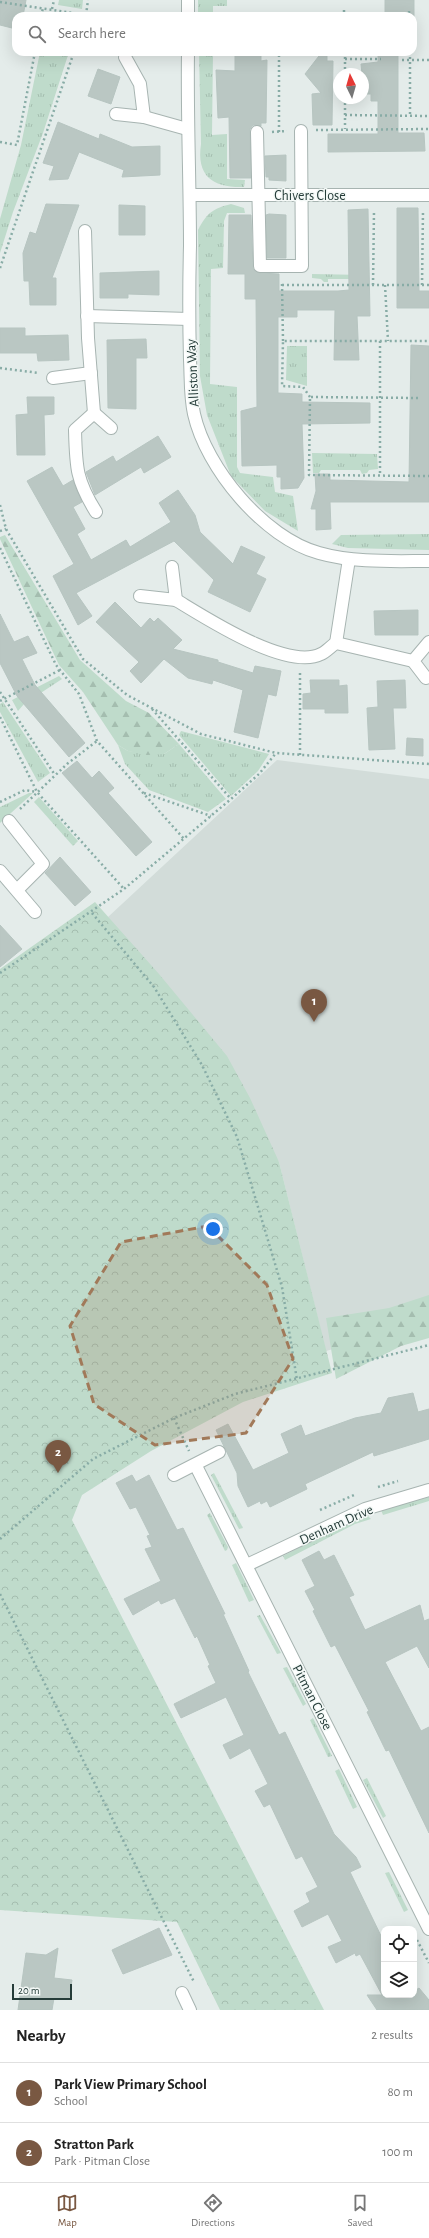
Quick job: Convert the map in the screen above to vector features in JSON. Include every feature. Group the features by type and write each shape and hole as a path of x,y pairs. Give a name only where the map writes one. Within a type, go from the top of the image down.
{"street":[{"path":"188,0 188,12"},
{"name":"Alliston Way","path":"188,56 187,129 190,195 189,319 191,396 194,414 209,454 225,478 250,507 268,524 288,538 318,553 349,559 429,561"},
{"path":"125,57 140,84 144,117"},
{"path":"116,114 144,117 187,129"},
{"path":"257,132 260,266 302,266 301,131"},
{"name":"Chivers Close","path":"190,195 426,195"},
{"path":"85,232 87,316 94,412 111,428"},
{"path":"87,316 189,319"},
{"path":"53,378 91,373"},
{"path":"94,412 75,430 79,480 82,490 96,512"},
{"path":"140,596 176,600 236,636 286,655 300,657 321,655 336,643 349,559"},
{"path":"172,567 176,600"},
{"path":"413,661 429,642"},
{"path":"336,643 413,661 426,678"},
{"path":"9,821 43,864 17,890"},
{"path":"0,871 35,912"},
{"path":"174,1475 196,1466 219,1452"},
{"name":"Pitman Close","path":"196,1466 429,1929"},
{"name":"Denham Drive","path":"246,1565 365,1509 429,1490"},
{"path":"182,1993 190,2010"}],"path":[{"path":"52,9 54,0"},
{"path":"86,12 88,0"},
{"path":"0,2 69,12"},
{"path":"42,12 43,8"},
{"path":"0,142 16,145 33,56"},
{"path":"0,268 73,56"},
{"path":"278,132 279,56"},
{"path":"345,56 345,68"},
{"path":"410,56 410,116"},
{"path":"345,59 381,59"},
{"path":"402,60 429,60"},
{"path":"345,104 345,130"},
{"path":"345,115 429,116"},
{"path":"257,132 429,129"},
{"path":"373,285 374,195"},
{"path":"422,285 426,195"},
{"path":"282,266 282,386 303,387 310,397 309,475 429,476"},
{"path":"282,285 429,285"},
{"path":"385,285 388,341"},
{"path":"283,341 429,341"},
{"path":"380,341 380,476"},
{"path":"0,368 33,370 53,378"},
{"path":"310,397 418,398"},
{"path":"0,505 6,529 83,659 127,695 201,734 276,753 429,764"},
{"path":"0,531 6,529"},
{"path":"0,548 60,670 79,694 97,741 184,839"},
{"path":"300,657 300,755"},
{"path":"0,701 60,670"},
{"path":"0,692 55,775"},
{"path":"151,708 231,799"},
{"path":"0,717 37,792 124,889"},
{"path":"9,821 55,775 97,741"},
{"path":"0,973 124,889 259,774 276,753"},
{"path":"0,802 25,790 37,792"},
{"path":"143,792 211,816"},
{"path":"92,912 154,986 202,1065 237,1137 282,1287 297,1380"},
{"path":"0,1539 93,1459 174,1418 235,1394 297,1380 429,1345"},
{"path":"174,1418 196,1466"},
{"path":"0,1594 198,1989"},
{"path":"417,1941 429,1963"}],"highlighted area":[{"path":"208,1226 267,1285 293,1359 246,1433 155,1445 94,1404 70,1326 121,1242"}],"shaded area":[{"path":"277,760 429,779 429,1323 326,1351 279,1162 108,917"}],"green space":[{"path":"59,0 83,0 82,9 58,5"},
{"path":"198,0 227,0 227,6 213,6 213,12 198,12"},
{"path":"39,56 68,56 43,133 13,212 0,253 0,219 21,145"},
{"path":"199,56 213,56 212,135 227,134 227,179 245,180 244,187 233,187 216,183 209,178 201,165"},
{"path":"231,204 244,208 245,213 227,213 224,221 223,268 211,269 210,384 237,387 237,467 240,473 273,477 275,492 293,496 298,531 265,511 231,476 207,415 200,376 198,230 204,219 211,212"},
{"path":"312,274 365,275 365,279 328,279 328,282 324,282 321,279 312,278"},
{"path":"287,346 307,346 307,386 286,380"},
{"path":"312,453 377,454 378,469 369,470 367,473 362,474 360,470 321,470 319,473 313,473"},
{"path":"429,534 429,550 348,548 332,544 341,535"},
{"path":"5,535 80,660 126,701 149,713 179,744 164,754 147,755 128,751 118,745 83,692 59,665 0,539 0,537"},
{"path":"59,676 62,679 24,704 18,711 12,700"},
{"path":"3,702 50,773 38,782 0,712 0,704"},
{"path":"181,731 269,754 258,771 231,796 179,735"},
{"path":"179,744 226,799 208,812 149,790 125,764 118,745 128,751 164,754"},
{"path":"29,793 33,793 0,823 0,807"},
{"path":"39,797 78,841 73,846 34,802"},
{"path":"95,902 159,974 227,1056 250,1098 279,1162 332,1373 243,1402 151,1451 82,1495 72,1520 324,2010 220,2010 177,1922 0,1910 0,969"},
{"path":"429,1295 429,1338 401,1346 336,1379 326,1318 389,1308"},
{"path":"214,1473 243,1528 239,1529 211,1475"},
{"path":"429,1497 429,1501 383,1515 381,1510"},
{"path":"210,1513 228,1547 225,1551 207,1515"},
{"path":"368,1516 371,1519 355,1524 285,1560 283,1556 354,1520"},
{"path":"236,1563 254,1600 249,1602 232,1565"},
{"path":"260,1615 281,1653 277,1654 257,1616"},
{"path":"287,1667 306,1704 303,1706 283,1668"},
{"path":"313,1718 332,1756 328,1757 310,1720"},
{"path":"339,1769 357,1807 353,1809 335,1771"},
{"path":"367,1778 386,1816 383,1818 363,1780"},
{"path":"389,1872 408,1910 404,1912 385,1873"}],"building":[{"path":"0,0 26,0 24,12 12,12 12,28 0,25"},
{"path":"385,0 414,0 414,12 385,12"},
{"path":"235,56 261,56 261,61 267,60 266,123 261,123 261,126 253,125 250,129 251,178 230,178 229,117 218,118 216,70 235,71"},
{"path":"319,56 327,56 327,61 333,61 332,125 313,125 312,94 321,93 305,74"},
{"path":"378,56 398,56 398,133 424,133 425,151 328,152 328,134 378,134 378,101 371,101 371,94 369,94 369,68 361,68 361,64 378,62"},
{"path":"98,69 120,77 111,104 88,96"},
{"path":"58,122 99,139 100,134 132,147 160,146 160,175 122,177 124,170 79,152 68,179 49,180 54,166 43,163"},
{"path":"286,155 286,181 269,180 269,177 266,177 265,156"},
{"path":"46,204 79,205 52,278 56,278 56,305 30,305 29,281 24,281 23,253 30,232 36,234"},
{"path":"119,205 145,206 145,235 119,235"},
{"path":"397,208 418,208 419,291 429,291 429,308 397,308"},
{"path":"368,209 370,316 357,316 359,360 334,360 335,310 297,310 297,317 278,317 278,393 302,394 302,402 370,403 370,423 302,424 304,478 298,488 281,489 281,477 277,477 277,465 242,466 241,411 257,407 256,299 245,299 245,274 228,274 229,215 251,215 253,269 260,273 279,274 279,291 338,291 349,290 348,210"},
{"path":"266,215 286,215 286,258 267,258"},
{"path":"159,271 159,295 128,294 128,298 100,298 100,273"},
{"path":"0,328 25,328 25,336 68,335 69,360 38,361 37,353 0,353"},
{"path":"146,339 147,358 136,358 136,409 108,408 107,340"},
{"path":"411,345 429,346 429,502 330,502 331,529 316,530 316,509 311,509 316,491 315,474 330,474 330,480 409,482"},
{"path":"27,397 54,397 54,414 44,415 45,455 17,455 16,415 28,414"},
{"path":"158,436 171,457 144,473 141,467 95,495 86,472 113,456 116,462"},
{"path":"52,467 63,486 73,480 82,502 73,507 85,529 77,534 91,560 126,540 130,547 171,522 159,503 178,490 195,515 200,532 233,564 241,546 265,557 256,574 266,579 250,612 208,592 214,580 174,541 76,593 92,616 78,625 53,576 74,564 27,481"},
{"path":"115,602 141,628 150,618 154,622 158,618 182,640 173,649 218,660 218,662 253,673 255,666 281,671 276,696 268,694 258,738 234,732 243,690 213,680 212,684 188,678 164,659 141,683 130,671 139,662 96,622"},
{"path":"418,610 418,635 375,635 374,611"},
{"path":"0,614 14,642 28,636 37,653 22,659 35,685 85,743 69,757 17,696 0,663"},
{"path":"310,680 339,680 339,686 347,685 348,713 325,713 325,709 303,709 303,694 311,693"},
{"path":"405,680 406,708 393,708 395,749 369,750 367,708 378,707 377,681"},
{"path":"407,738 423,739 423,756 406,755"},
{"path":"77,761 92,778 99,771 114,788 108,793 152,842 136,856 62,773"},
{"path":"60,857 91,892 75,906 45,873"},
{"path":"0,925 22,949 0,967"},
{"path":"413,1393 418,1412 429,1409 429,1439 374,1456 373,1452 305,1484 307,1489 270,1507 267,1501 261,1504 260,1501 248,1507 238,1486 237,1473 216,1430 228,1424 253,1470 289,1453 281,1434 301,1425 305,1436 355,1418 381,1413 388,1398"},
{"path":"132,1475 136,1482 149,1475 177,1530 183,1528 225,1614 223,1614 249,1671 248,1672 279,1735 285,1732 334,1834 356,1857 361,1867 350,1872 381,1936 381,1993 360,1954 356,1956 355,1953 336,1963 328,1947 342,1941 328,1914 302,1927 294,1911 310,1902 306,1893 318,1887 302,1856 296,1859 270,1804 264,1807 255,1791 268,1784 250,1748 230,1759 223,1745 244,1735 226,1697 181,1718 174,1704 216,1683 197,1636 195,1638 175,1598 161,1604 159,1600 133,1615 124,1599 161,1581 145,1549 152,1547 147,1536 150,1535 136,1507 130,1509 116,1483"},
{"path":"319,1551 324,1560 334,1555 354,1595 349,1597 365,1630 420,1605 424,1621 429,1619 429,1668 417,1646 385,1662 421,1731 429,1727 429,1833 389,1750 386,1751 367,1712 369,1711 335,1645 331,1647 305,1591 315,1586 302,1560"},
{"path":"159,1928 172,1955 123,1974 112,1950"},
{"path":"58,1948 54,1978 72,1980 69,1999 54,1998 52,2010 18,2010 26,1953 46,1955"},
{"path":"419,1988 429,2000 429,2010 377,2010 367,1995 381,1995 381,1998 417,1998 417,1989"}],"place":[{"name":"Park View Primary School","path":"314,1022"},
{"name":"Stratton Park","path":"58,1473"}]}
